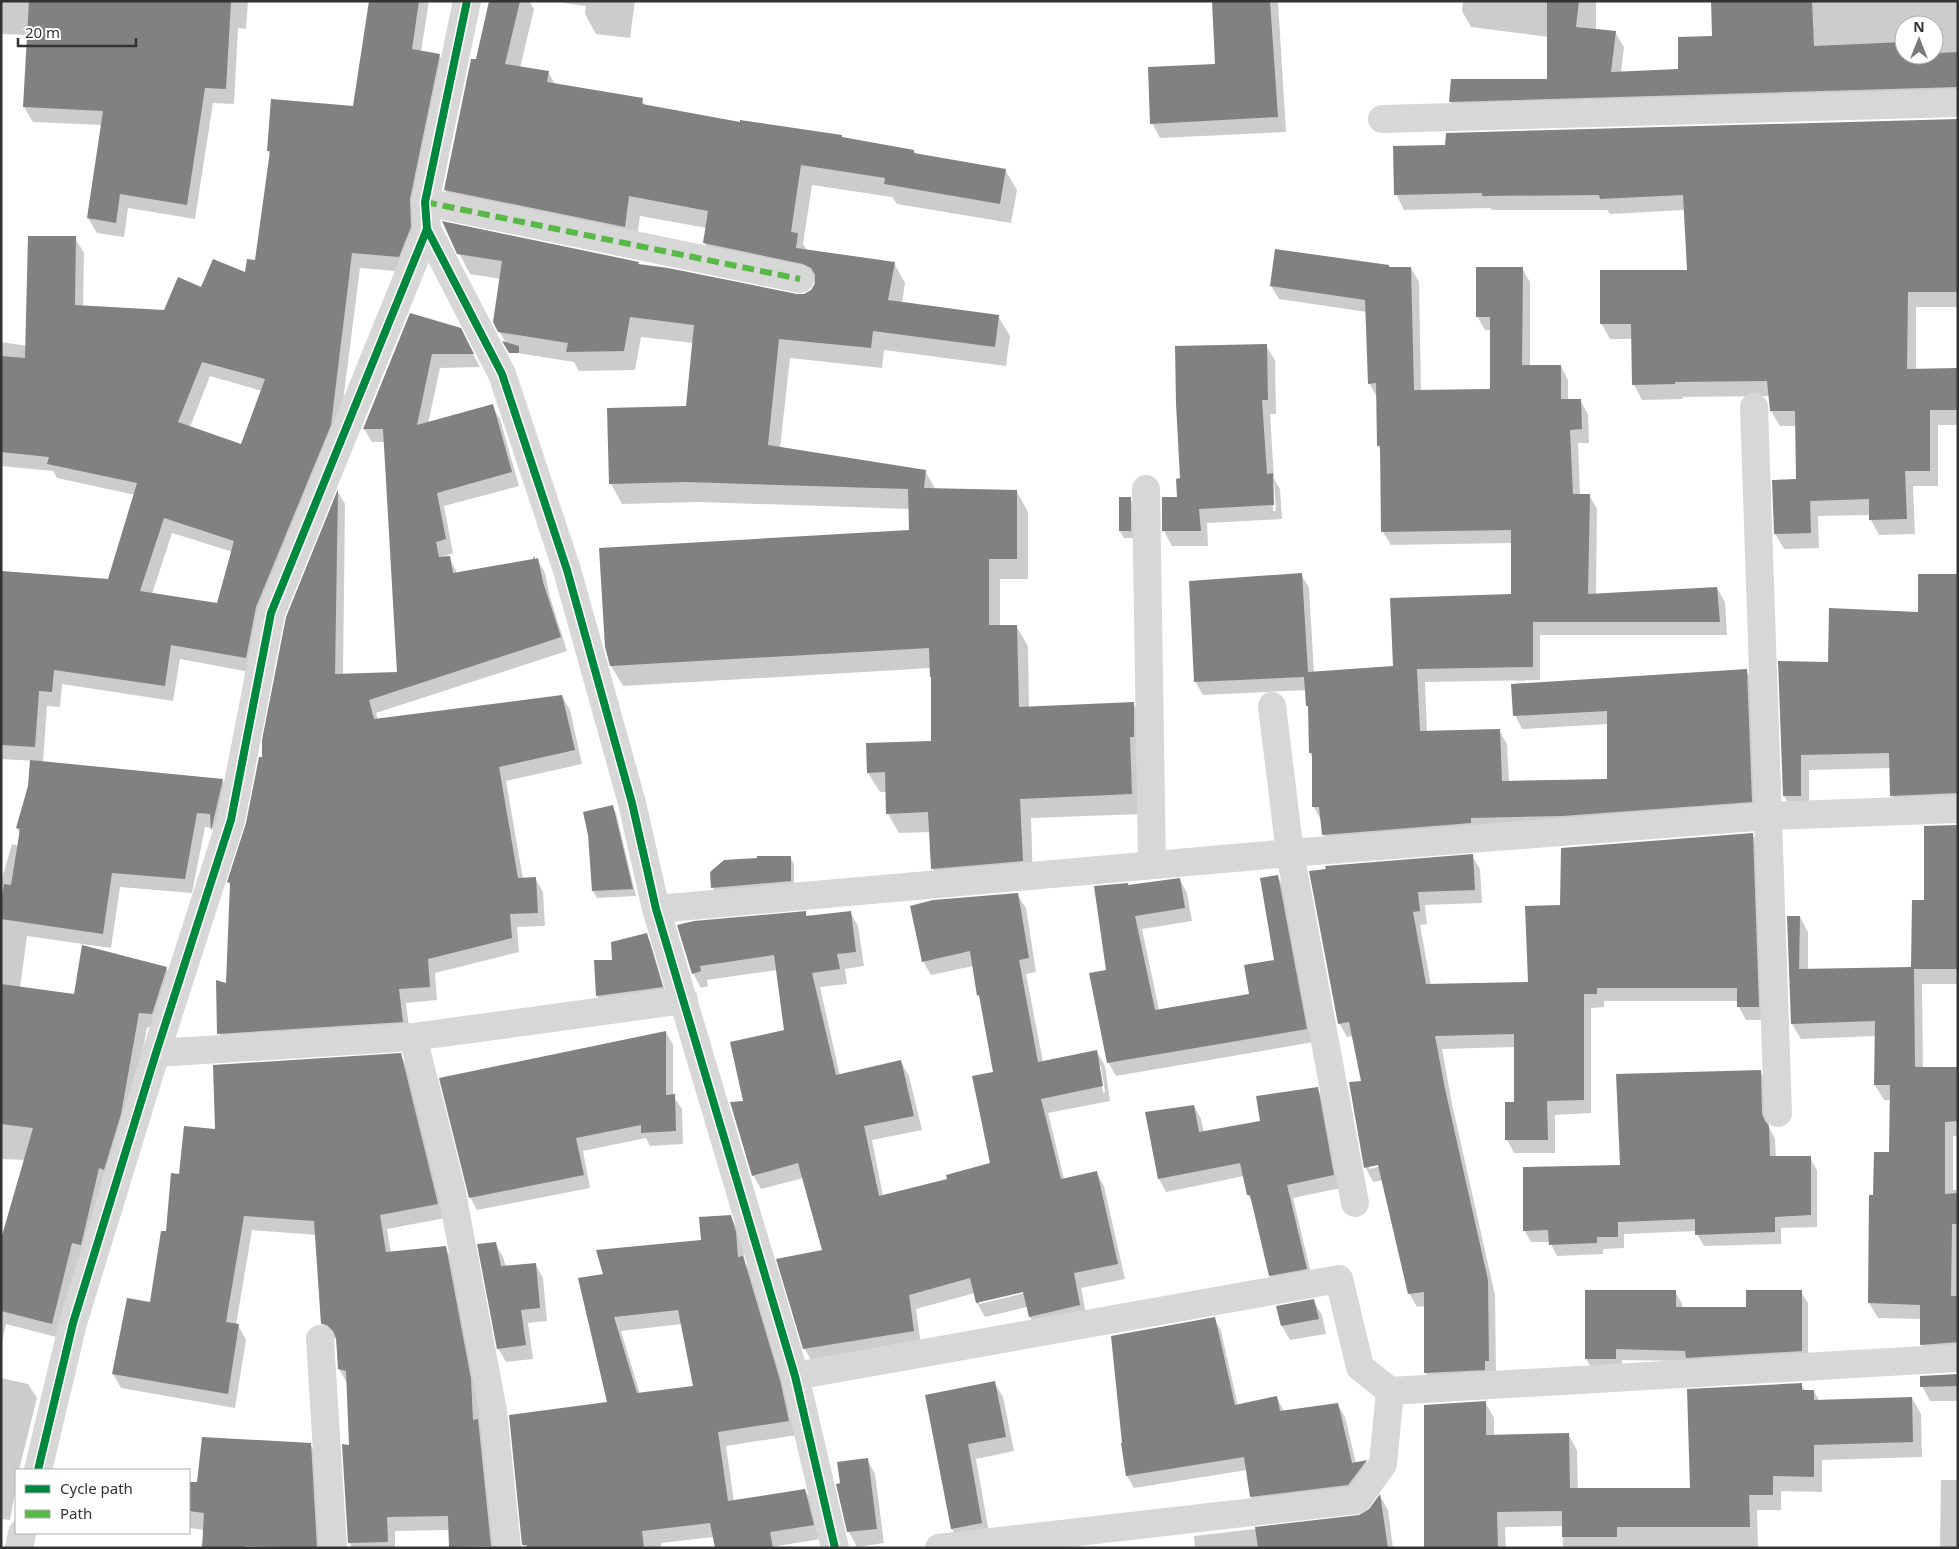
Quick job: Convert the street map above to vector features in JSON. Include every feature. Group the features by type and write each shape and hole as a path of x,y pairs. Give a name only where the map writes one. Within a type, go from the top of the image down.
{"street":[{"path":"38,1469 73,1323 156,1053 231,820 271,613 427,229 426,202 467,1"},
{"path":"1382,119 1958,103"},
{"path":"426,202 800,279"},
{"path":"427,229 502,374 567,570 632,803 656,909 795,1376 835,1548"},
{"path":"1754,407 1778,1113"},
{"path":"1146,489 1152,865"},
{"path":"1272,706 1290,853 1355,1202"},
{"path":"656,909 1290,853 1768,816 1958,809"},
{"path":"156,1053 412,1036 684,1000"},
{"path":"412,1036 452,1193 490,1392 507,1548"},
{"path":"795,1376 1339,1279 1360,1367 1390,1391 1958,1358"},
{"path":"320,1339 333,1548"},
{"path":"939,1548 1357,1500 1383,1464 1390,1391"},
{"path":"19,1548 22,1534"}],"building":[{"path":"29,1 231,1 226,89 205,88 187,205 120,194 116,223 87,218 103,111 23,107"},
{"path":"369,1 419,1 412,49 440,54 410,199 411,227 399,257 352,253 331,425 256,607 246,658 171,645 165,686 54,670 52,692 39,691 35,747 1,745 1,571 108,579 137,483 47,464 49,457 1,452 1,356 25,358 28,236 76,236 75,305 164,310 178,277 201,287 213,259 245,272 247,259 255,260 270,151 267,151 271,99 353,106","holes":["202,362 265,379 241,444 178,422","164,518 234,541 217,603 140,591"]},
{"path":"489,1 520,1 505,64 549,71 547,82 643,98 642,104 740,122 740,120 842,135 842,137 914,150 914,153 1006,169 1000,204 884,184 885,178 801,165 791,232 798,233 796,248 895,262 888,300 999,315 995,347 873,331 871,348 779,339 768,445 926,470 924,488 1017,490 1017,559 989,559 989,625 1017,625 1019,707 1134,702 1134,737 1130,737 1132,794 1020,799 1023,861 931,869 928,812 886,814 885,772 867,773 866,743 931,741 929,648 610,666 605,647 599,548 909,530 908,489 687,482 609,484 607,408 686,406 694,325 630,317 624,351 566,352 568,343 498,332 493,322 502,261 457,254 442,221 639,262 638,264 668,268 797,294 804,294 811,290 815,283 815,275 811,268 803,264 703,243 708,211 629,196 625,227 444,190 471,59 476,59"},
{"path":"1212,1 1270,1 1278,117 1150,124 1148,67 1215,64"},
{"path":"1547,1 1579,1 1576,27 1616,31 1611,72 1678,69 1678,37 1712,36 1711,1 1812,1 1814,46 1894,42 1894,65 1944,65 1944,53 1958,52 1958,87 1449,102 1451,79 1547,79"},
{"path":"1958,119 1958,292 1908,292 1907,369 1958,368 1958,410 1930,410 1930,471 1905,471 1907,519 1869,520 1869,499 1810,501 1811,533 1774,534 1772,480 1796,479 1795,411 1770,411 1767,381 1675,382 1675,384 1632,385 1631,324 1600,324 1600,270 1687,270 1683,195 1600,199 1599,195 1482,196 1482,193 1394,195 1393,146 1445,145 1446,133"},
{"path":"1275,249 1389,265 1389,267 1411,267 1414,390 1490,389 1490,317 1476,317 1476,267 1523,267 1522,365 1561,365 1561,399 1581,399 1582,429 1570,430 1573,494 1590,494 1588,594 1717,587 1720,622 1533,622 1533,667 1417,669 1420,731 1500,729 1502,781 1607,779 1607,711 1513,716 1511,684 1747,669 1752,802 1562,816 1471,818 1471,823 1322,835 1319,807 1312,807 1312,753 1309,753 1308,706 1306,706 1304,677 1194,682 1189,581 1302,573 1308,672 1393,666 1390,598 1511,594 1511,530 1381,532 1380,446 1377,446 1376,383 1368,384 1365,300 1270,286"},
{"path":"410,313 461,328 474,354 432,354 417,425 493,404 512,472 437,493 446,539 436,542 439,557 450,556 453,573 533,559 534,556 535,559 538,558 543,582 561,637 369,700 374,719 562,695 575,750 499,767 518,878 536,877 538,913 510,914 512,938 428,959 430,987 399,989 403,1022 217,1034 216,980 226,983 230,883 227,882 246,823 259,757 262,757 262,740 286,617 338,489 335,674 397,672 383,429 363,429"},
{"path":"502,341 519,346 519,353 509,353"},
{"path":"1267,344 1268,400 1262,400 1267,474 1273,473 1274,505 1199,509 1201,531 1162,531 1162,497 1177,497 1176,479 1180,478 1175,346"},
{"path":"1119,497 1131,497 1131,531 1119,531"},
{"path":"1918,574 1958,574 1958,793 1890,796 1889,753 1801,755 1801,796 1783,796 1778,661 1828,662 1829,608 1918,612"},
{"path":"30,760 223,779 211,831 210,814 197,813 185,879 112,873 103,934 1,919 4,884 11,885 20,829 16,828 28,786"},
{"path":"613,805 633,889 592,891 588,835 583,812"},
{"path":"1958,825 1958,969 1914,969 1915,1067 1958,1067 1958,1121 1945,1122 1945,1194 1958,1193 1958,1224 1952,1224 1951,1296 1958,1296 1958,1342 1920,1345 1920,1305 1868,1303 1869,1195 1873,1195 1874,1152 1889,1152 1890,1085 1874,1085 1875,1021 1791,1024 1787,916 1800,916 1799,969 1911,967 1912,900 1924,900 1924,826"},
{"path":"1753,833 1759,1007 1737,1007 1737,988 1597,988 1597,994 1584,994 1584,1100 1547,1101 1548,1140 1505,1140 1505,1102 1514,1102 1514,1034 1435,1036 1488,1280 1489,1361 1485,1361 1485,1370 1424,1373 1424,1292 1408,1294 1378,1165 1364,1168 1349,1082 1361,1081 1349,1022 1338,1024 1309,871 1326,869 1325,866 1473,854 1475,890 1418,892 1420,911 1413,912 1426,984 1528,982 1525,906 1560,905 1561,848"},
{"path":"757,856 791,856 791,881 711,888 710,872 724,860 757,858"},
{"path":"1278,875 1307,1029 1107,1063 1089,973 1106,970 1094,886 1128,883 1128,885 1180,878 1185,908 1135,916 1155,1010 1249,994 1244,965 1274,960 1260,878"},
{"path":"1018,893 1029,958 1019,960 1038,1062 1097,1050 1103,1086 1041,1099 1061,1179 1097,1171 1118,1264 1074,1273 1080,1305 1029,1317 1023,1292 976,1303 970,1278 909,1295 914,1331 803,1349 776,1259 822,1250 798,1163 752,1176 730,1102 743,1101 730,1042 784,1030 774,955 700,966 701,971 692,974 677,925 694,921 806,911 806,916 851,911 856,952 837,954 840,969 812,973 836,1075 901,1060 914,1116 864,1126 879,1196 947,1179 946,1175 990,1163 972,1076 993,1072 979,995 977,996 970,951 922,962 910,906 933,900"},
{"path":"647,933 663,987 596,996 594,960 612,960 611,942"},
{"path":"82,945 167,967 152,1014 139,1013 121,1114 104,1170 99,1168 81,1245 72,1243 52,1324 1,1311 1,1239 33,1128 1,1124 1,984 74,994"},
{"path":"666,1031 666,1095 675,1094 676,1131 641,1133 641,1125 576,1138 584,1175 469,1198 439,1078"},
{"path":"401,1053 438,1204 380,1215 386,1252 446,1246 471,1379 473,1420 478,1419 491,1546 449,1547 448,1516 387,1517 388,1542 348,1543 342,1444 349,1445 346,1371 338,1369 336,1338 333,1331 327,1325 321,1324 314,1221 244,1216 226,1322 239,1324 228,1394 112,1374 127,1298 150,1302 161,1231 166,1231 171,1173 179,1174 184,1126 215,1129 213,1065"},
{"path":"1761,1070 1762,1114 1769,1126 1770,1156 1811,1156 1811,1215 1775,1217 1775,1232 1695,1235 1695,1219 1618,1222 1618,1237 1597,1237 1597,1243 1549,1245 1548,1230 1523,1231 1523,1167 1620,1165 1616,1074"},
{"path":"1318,1087 1334,1175 1287,1185 1307,1269 1269,1276 1250,1195 1247,1195 1240,1163 1158,1179 1145,1112 1194,1105 1199,1132 1260,1121 1256,1096"},
{"path":"731,1215 736,1232 738,1257 743,1256 780,1380 789,1421 718,1432 728,1501 805,1489 814,1525 770,1532 773,1548 715,1548 710,1523 642,1531 644,1548 527,1548 527,1545 522,1545 509,1415 607,1402 578,1278 603,1274 596,1250 701,1240 699,1217","holes":["678,1310 693,1386 637,1393 614,1317"]},
{"path":"496,1242 501,1266 536,1263 540,1308 521,1310 526,1345 497,1349 477,1244"},
{"path":"1585,1290 1676,1290 1676,1307 1746,1307 1746,1290 1802,1290 1802,1351 1686,1358 1685,1351 1616,1349 1616,1359 1585,1359"},
{"path":"1314,1299 1319,1319 1281,1326 1276,1306"},
{"path":"1215,1317 1235,1405 1277,1396 1280,1411 1338,1403 1352,1463 1367,1460 1348,1485 1250,1497 1244,1457 1126,1476 1111,1336"},
{"path":"1958,1374 1958,1386 1920,1387 1920,1376"},
{"path":"995,1381 1006,1437 968,1444 982,1523 951,1529 925,1395"},
{"path":"1802,1383 1802,1390 1814,1390 1814,1400 1912,1397 1913,1442 1814,1445 1814,1477 1773,1476 1773,1495 1749,1495 1750,1527 1617,1527 1617,1537 1562,1537 1562,1511 1497,1512 1498,1548 1424,1548 1424,1405 1486,1401 1486,1435 1569,1433 1570,1488 1690,1488 1687,1389"},
{"path":"202,1437 311,1443 317,1548 245,1546 245,1548 202,1548 204,1513 190,1511 190,1482 197,1482"},
{"path":"868,1458 877,1529 847,1532 836,1484 840,1483 837,1462"},
{"path":"1380,1494 1388,1548 1258,1548 1255,1527 1359,1515 1369,1509"}],"marked path":[{"path":"425,202 800,279"}],"cycle path":[{"path":"38,1469 73,1323 156,1053 231,820 271,613 427,229 425,202 467,1"},
{"path":"427,229 502,374 567,570 632,803 656,909 795,1376 835,1548"}]}
